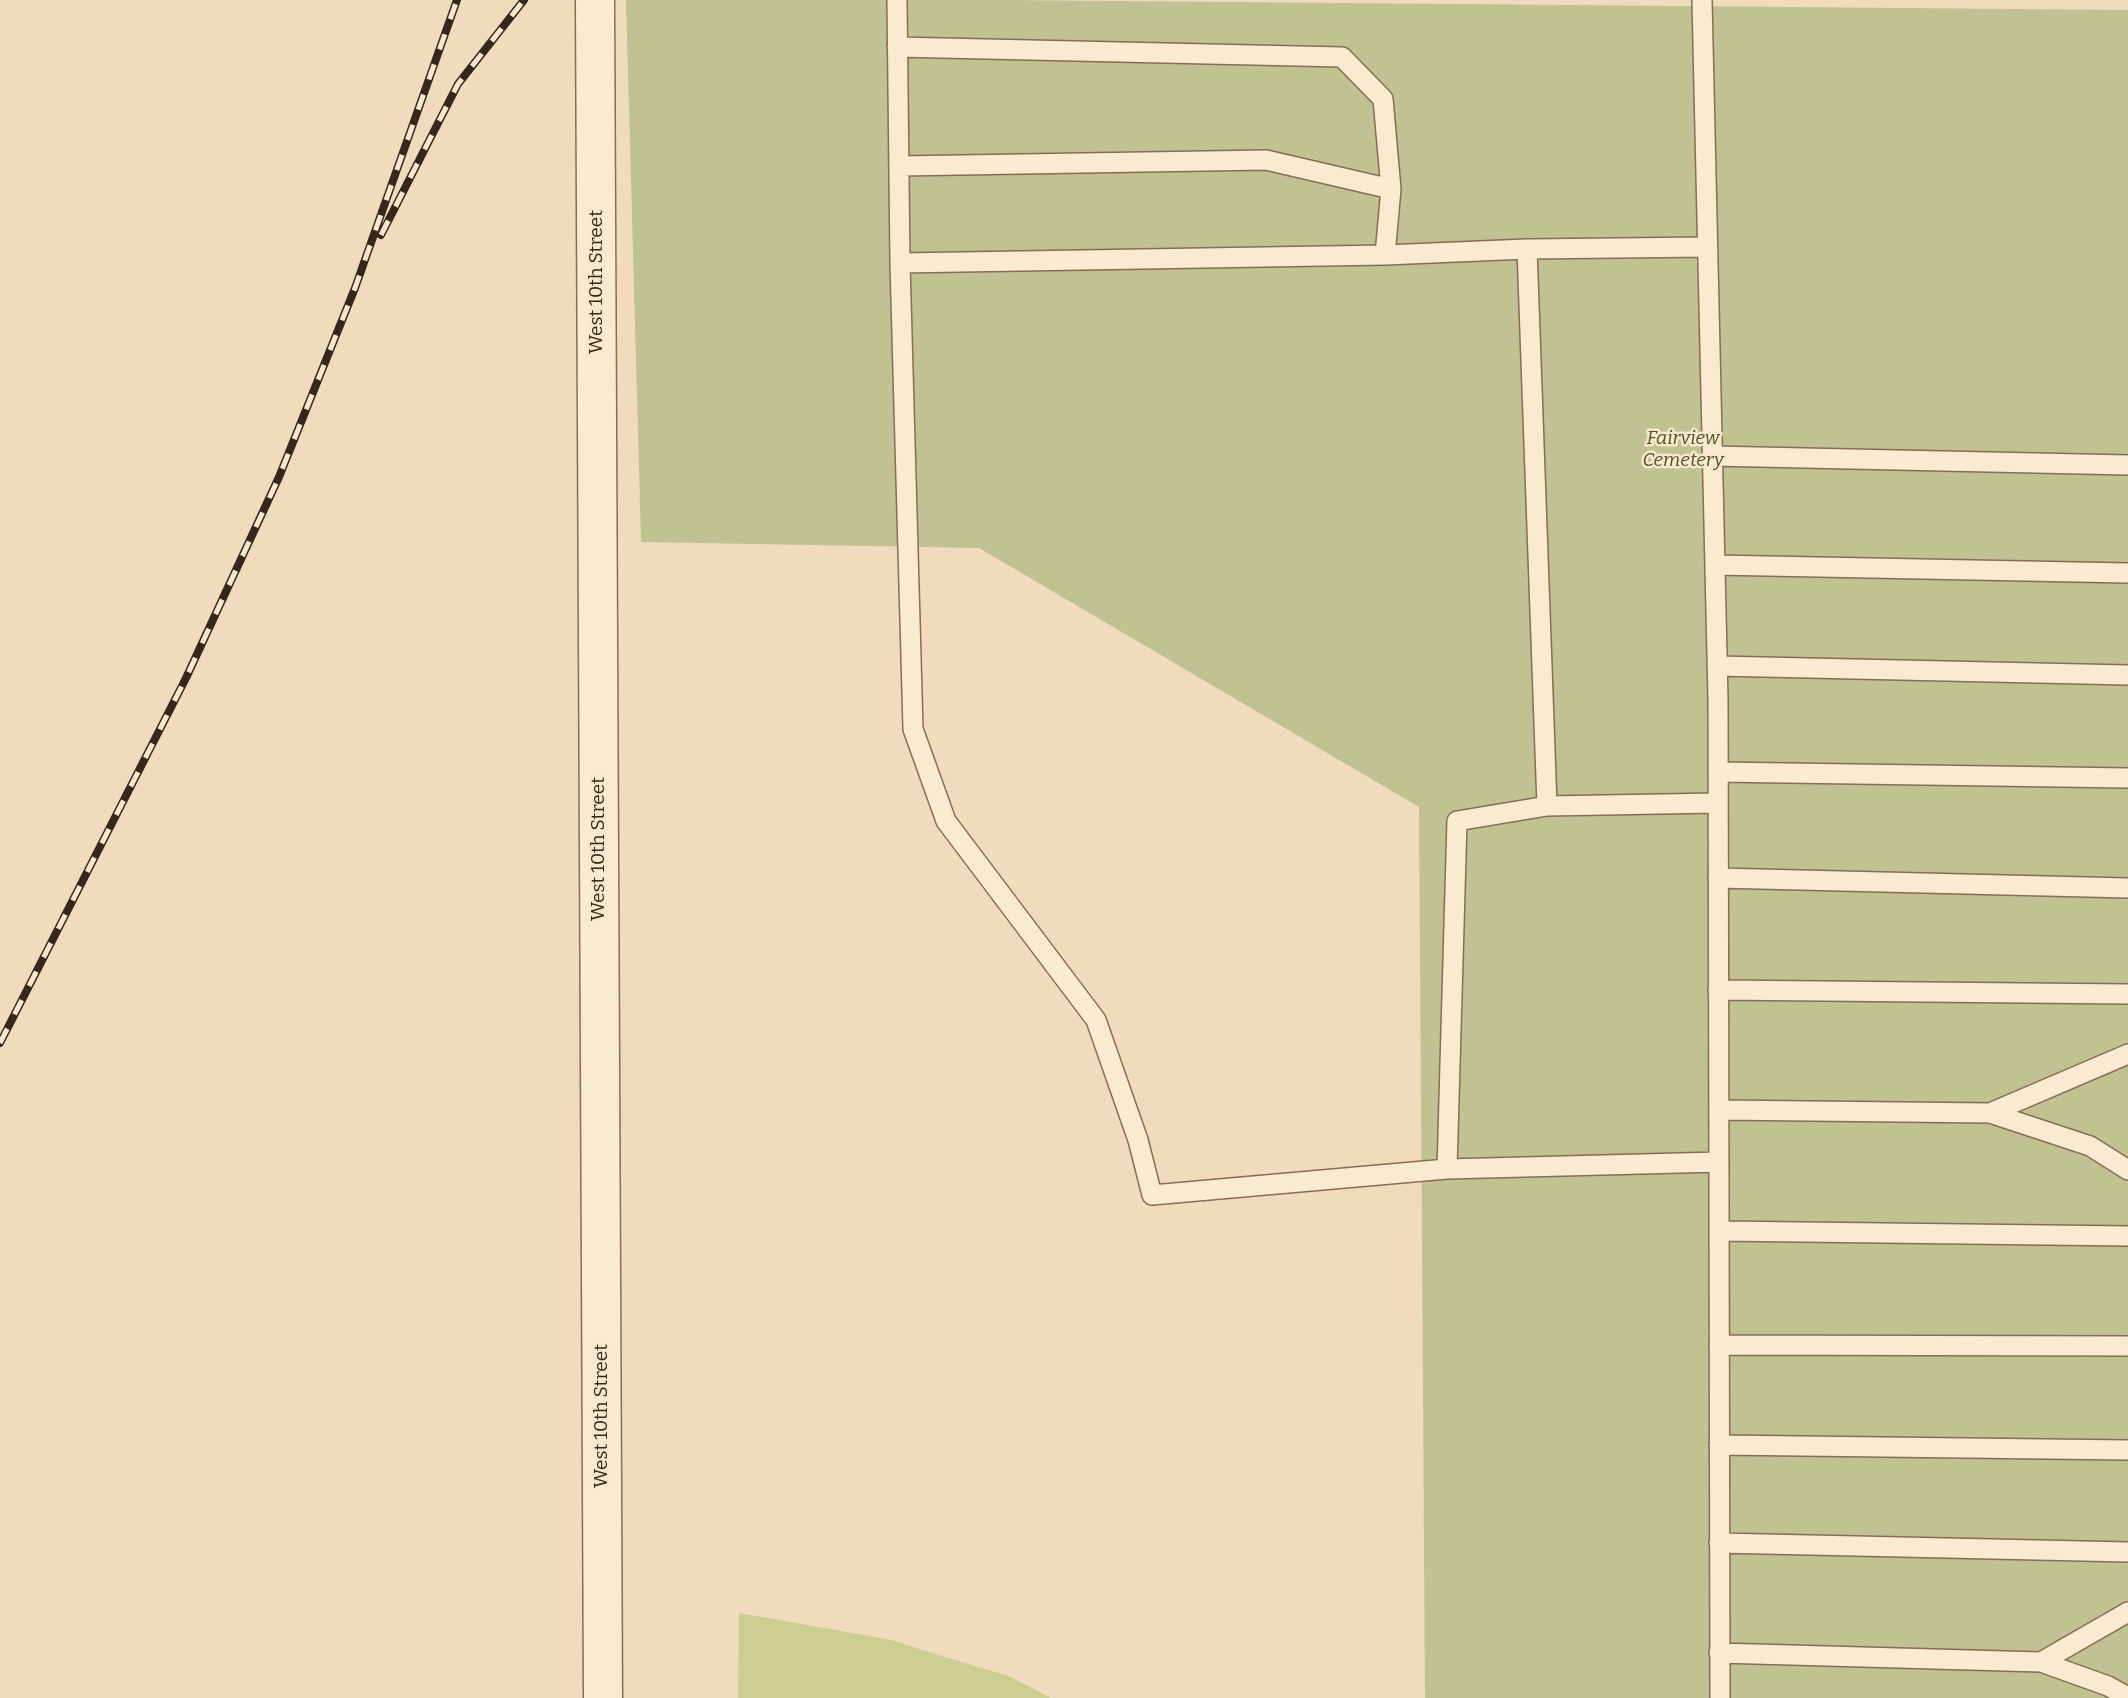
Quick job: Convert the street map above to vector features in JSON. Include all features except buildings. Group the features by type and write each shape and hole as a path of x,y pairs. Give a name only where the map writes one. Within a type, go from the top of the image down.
{"street":[{"name":"West 10th Street","path":"595,0 603,1698"}],"lane":[{"path":"897,0 900,263 913,729 946,821 1096,1020 1138,1140 1152,1195 1447,1169 1720,1162"},
{"path":"1702,0 1717,666 1720,1698"},
{"path":"897,47 1342,57 1383,99 1391,189 1385,255"},
{"path":"899,166 1266,160 1391,189"},
{"path":"900,263 1707,247"},
{"path":"1527,249 1547,806"},
{"path":"1712,456 2128,466"},
{"path":"1715,565 2128,573"},
{"path":"1717,666 2128,675"},
{"path":"1718,772 2128,778"},
{"path":"1447,1169 1457,821 1547,806 1718,803"},
{"path":"1718,878 2128,888"},
{"path":"1718,990 2128,994"},
{"path":"1990,1113 2128,1054"},
{"path":"1718,1110 1990,1113 2090,1146 2128,1170"},
{"path":"1719,1231 2128,1236"},
{"path":"1719,1345 2128,1346"},
{"path":"1719,1445 2128,1450"},
{"path":"1719,1543 2128,1552"},
{"path":"2040,1662 2128,1612"},
{"path":"1719,1653 2040,1662 2108,1686 2128,1697"}],"green space":[{"name":"Fairview Cemetery","path":"626,0 1007,0 2128,10 2128,1698 1425,1698 1419,807 979,548 641,542"},
{"path":"739,1613 887,1639 1011,1677 1051,1698 738,1698"}],"railway":[{"path":"0,1043 186,678 279,477 355,288 457,0"},
{"path":"381,235 458,84 524,0"}]}
